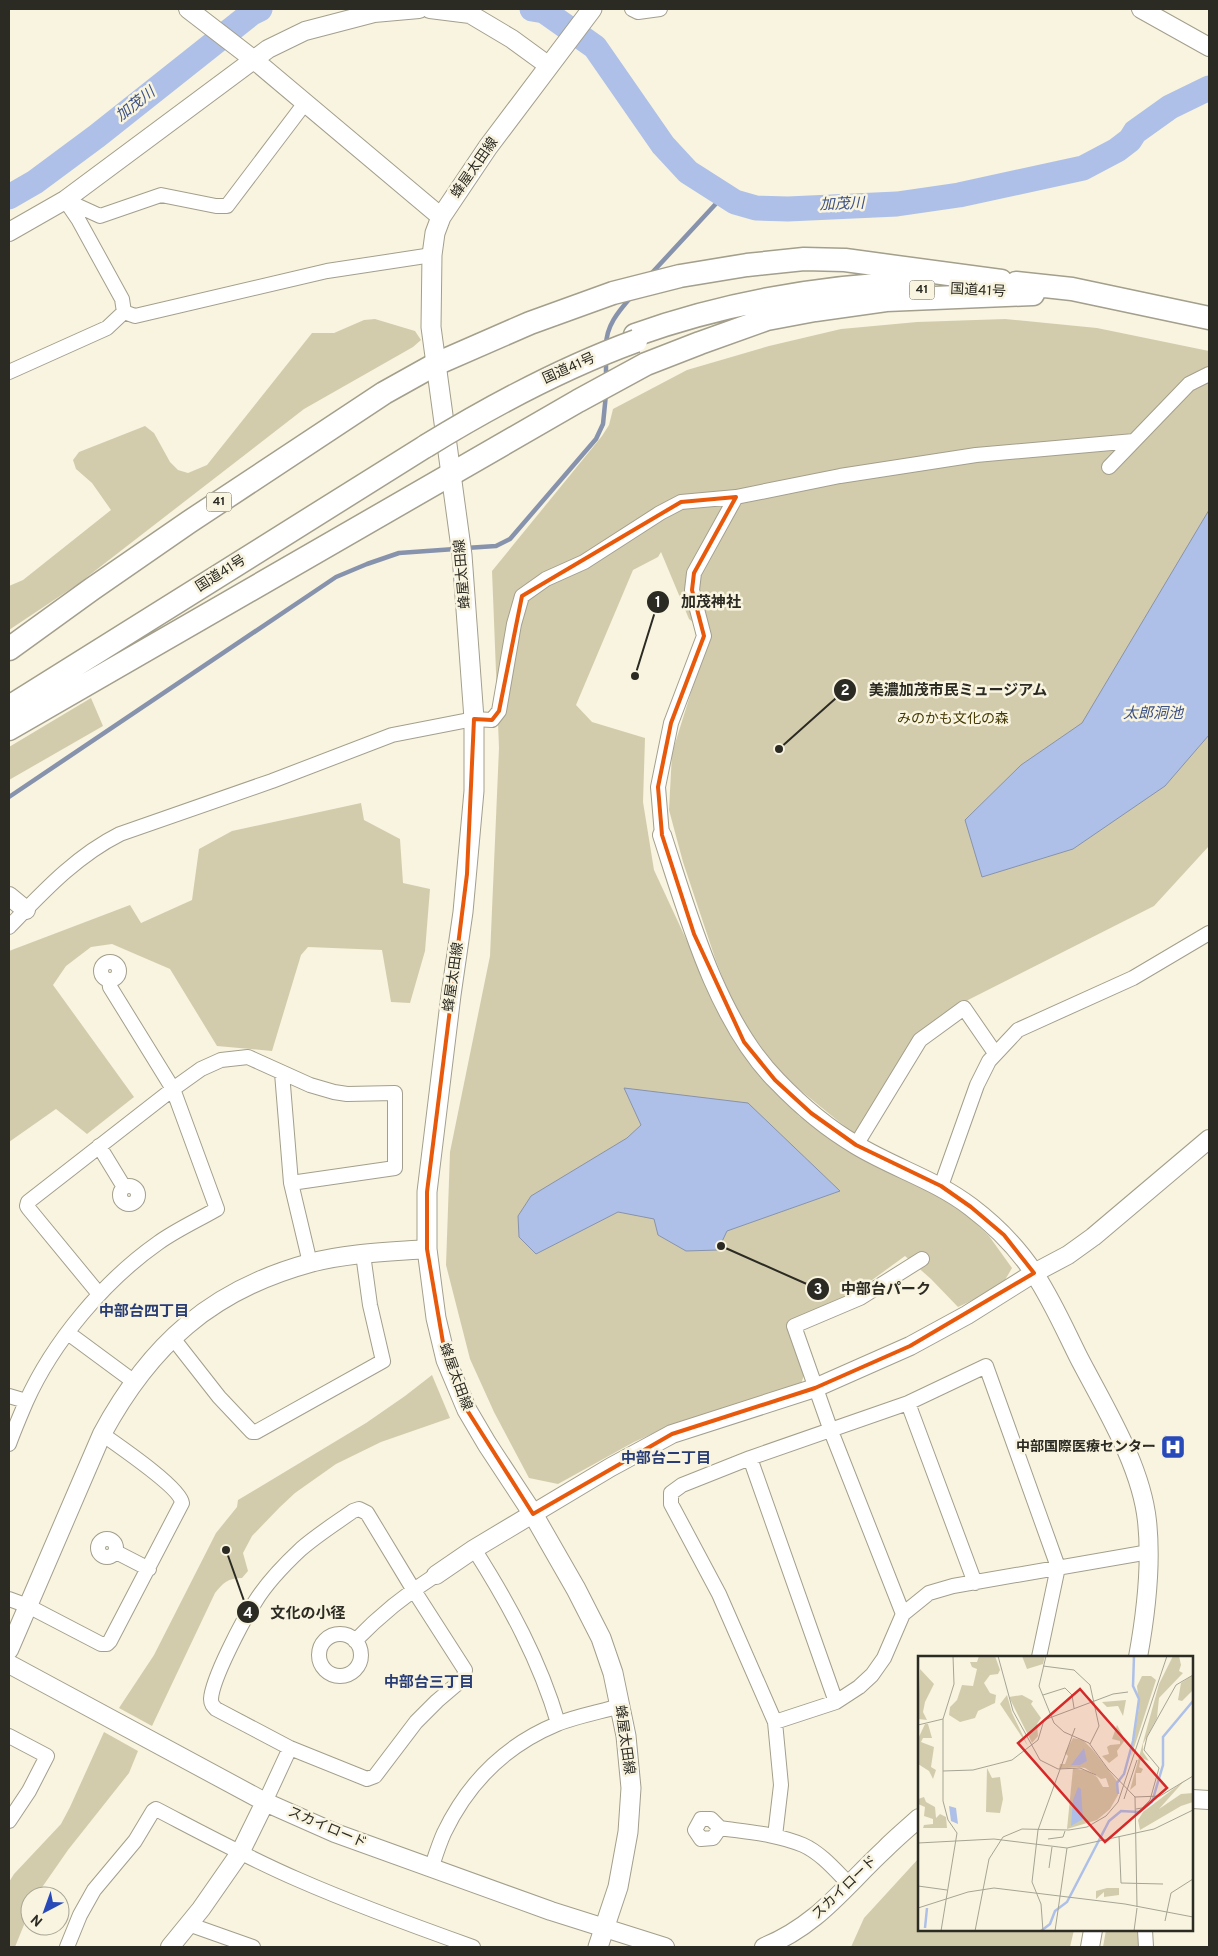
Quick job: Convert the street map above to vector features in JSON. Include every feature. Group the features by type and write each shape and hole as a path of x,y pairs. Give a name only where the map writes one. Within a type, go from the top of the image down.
{"highway":[{"name":"41","path":"9,650 92,588 384,393 436,364 530,323 613,293 680,276 746,264 825,259 845,260 1001,281"},
{"name":"国道41号","path":"9,699 425,442 517,393 664,324 710,312 809,292 882,284 1001,281 1072,289 1209,318"},
{"name":"国道41号","path":"635,338 772,305 843,294 948,289 1070,298 1132,310 1209,330"},
{"name":"41","path":"9,729 646,364 767,320 815,310 886,300 1033,294"},
{"name":"国道41号","path":"9,707 425,442"}],"main road":[{"name":"蜂屋太田線","path":"588,14 488,147 441,217 435,233 432,255 431,327 462,555 474,719 474,791 467,874 428,1192 427,1249 436,1318 446,1360 466,1410 534,1514 576,1589 601,1638 613,1673 626,1736 631,1788 628,1832 618,1887 598,1947"}],"street":[{"path":"188,9 253,59 441,217"},
{"path":"9,232 65,200 268,49 305,31 374,13 419,9"},
{"path":"430,9 470,14 550,65"},
{"path":"632,9 638,12 660,9"},
{"path":"1140,9 1209,47"},
{"path":"65,200 100,216 160,195 216,206 227,206 305,103"},
{"path":"65,200 78,219 122,299 124,312"},
{"path":"124,312 135,316 327,271 432,255"},
{"path":"9,372 107,328 124,312"},
{"path":"1109,467 1189,384 1209,374"},
{"path":"9,927 78,860 99,844 120,834 272,782 392,735 474,719 492,720 499,711 514,624 522,596 546,579 584,562 660,512 680,502 736,497 840,476 976,455 1134,440"},
{"path":"736,497 694,573 692,590 704,636 671,722 658,787 662,836 694,934 744,1042 775,1080 811,1113 856,1145 941,1186 971,1207 1004,1235 1034,1273 1128,1455 1142,1488 1149,1552 1145,1618 1138,1656"},
{"path":"9,896 26,910"},
{"path":"941,1186 977,1085 989,1062 1018,1030 1133,978 1209,933"},
{"path":"9,1444 26,1401 53,1355 99,1294 159,1242 217,1209 173,1089 110,987 109,980"},
{"path":"856,1145 920,1040 964,1008 996,1053"},
{"path":"99,1294 27,1206 35,1197 99,1146 173,1089 208,1065 232,1058 248,1057 310,1085 334,1092 347,1094 395,1093 395,1168 291,1183"},
{"path":"282,1073 291,1183 310,1263"},
{"path":"355,1641 378,1617 413,1589 474,1549 611,1467 672,1434 816,1388 910,1346 967,1316 1034,1273 1068,1255 1093,1237 1209,1139"},
{"path":"99,1146 124,1187"},
{"path":"9,1650 102,1434 117,1405 133,1381 172,1337 227,1296 254,1282 310,1263 363,1254 427,1249"},
{"path":"172,1337 218,1396 252,1432 256,1432 383,1361 370,1305 363,1254"},
{"path":"903,1614 831,1431 794,1326 860,1298 922,1259"},
{"path":"68,1333 133,1381"},
{"path":"775,1836 781,1785 774,1722 719,1594 671,1504 671,1493 682,1485 750,1458 908,1403 986,1366 1058,1567 1039,1656"},
{"path":"9,1396 26,1401"},
{"path":"908,1403 975,1583"},
{"path":"9,1600 28,1606 101,1644 107,1644 149,1568 182,1503 182,1499 147,1467 102,1434"},
{"path":"750,1458 836,1702"},
{"path":"359,1509 367,1513 413,1589 462,1664 465,1670 464,1678 416,1722 371,1779 290,1748 216,1709 212,1704 211,1698 220,1671 255,1601 300,1550 353,1511 359,1509"},
{"path":"474,1549 503,1594 526,1640 558,1723"},
{"path":"116,1552 149,1568"},
{"path":"774,1722 836,1702 859,1687 872,1675 884,1658 903,1614 929,1593 953,1586 1149,1552"},
{"name":"スカイロード","path":"9,1664 266,1802 335,1833 431,1869 605,1929 665,1947"},
{"path":"431,1869 443,1834 454,1814 485,1772 515,1747 558,1723 620,1706"},
{"path":"9,1736 47,1756 30,1791 9,1821"},
{"path":"170,1947 240,1853 266,1802 290,1748"},
{"path":"1193,1799 1209,1800"},
{"path":"67,1947 80,1915 94,1890 135,1842 156,1809 240,1853 371,1910 473,1947"},
{"name":"スカイロード","path":"764,1947 786,1938 820,1915 885,1849 918,1819"},
{"path":"720,1828 775,1836 804,1845 822,1858 850,1885"},
{"path":"188,1924 253,1947"},
{"path":"1090,1947 1093,1931"},
{"path":"1145,1931 1146,1947"}],"highlighted area":[{"path":"736,497 694,573 692,590 704,636 671,723 658,787 662,835 694,934 744,1042 775,1080 811,1113 856,1145 941,1186 971,1207 1004,1235 1034,1273 910,1346 815,1388 672,1434 533,1514 467,1410 446,1360 427,1249 427,1192 467,874 474,719 492,720 499,711 522,596 681,502"}],"green space":[{"path":"375,319 415,331 421,340 413,347 304,409 78,584 9,630 9,586 23,580 111,510 92,483 76,469 73,460 79,452 145,426 154,433 170,462 178,470 188,473 207,465 312,333 334,333 364,320"},
{"name":"みのかも文化の森","path":"1005,319 1097,328 1209,351 1209,846 1154,906 968,1000 917,1038 854,1134 784,1077 738,1016 716,961 683,862 669,810 672,753 709,635 689,619 661,552 658,557 633,570 576,705 592,722 645,738 643,802 654,870 725,1023 752,1061 799,1116 837,1141 883,1163 962,1210 989,1236 1012,1268 1001,1287 958,1307 905,1256 846,1299 787,1323 804,1375 800,1387 674,1424 634,1442 558,1484 529,1478 494,1412 470,1359 446,1265 450,1152 490,956 499,748 492,571 602,436 609,425 613,409 687,370 769,346 841,329 917,322"},
{"path":"91,698 103,726 9,780 9,747"},
{"path":"361,803 364,820 400,839 403,883 430,889 425,951 410,1003 391,1002 382,950 308,947 301,955 272,1051 217,1046 170,969 112,944 91,947 66,966 53,985 134,1097 87,1134 56,1109 9,1142 9,951 130,905 141,923 192,900 199,849 232,831"},
{"path":"432,1375 450,1418 381,1442 336,1464 295,1493 252,1536 243,1553 248,1571 242,1578 226,1582 215,1593 152,1726 119,1708 154,1655 216,1533 237,1507 238,1500 366,1423"},
{"path":"104,1732 138,1751 129,1773 68,1850 43,1886 20,1886 20,1935 15,1947 9,1947 9,1882 14,1874 61,1824"},
{"path":"918,1859 918,1931 1074,1931 1070,1947 851,1947 864,1918"},
{"path":"1106,1931 1142,1931 1142,1947 1103,1947"}],"water":[{"name":"太郎洞池","path":"1209,510 1209,735 1165,786 1073,849 982,877 965,820 1021,765 1082,723"},
{"path":"624,1088 748,1103 840,1191 727,1231 718,1250 686,1251 658,1235 654,1219 618,1212 536,1254 519,1237 518,1216 531,1196 627,1138 641,1125"}],"waterway":[{"name":"加茂川","path":"9,197 35,182 97,136 252,13 260,9"},
{"name":"加茂川","path":"532,9 544,11 595,47 663,145 688,172 735,202 756,208 788,209 897,204 959,195 1083,168 1117,150 1130,140 1135,132 1170,107 1209,88"},
{"path":"649,276 724,195"},
{"path":"606,346 610,326 631,297"},
{"path":"606,359 606,379"},
{"path":"466,548 496,546 510,539 596,439 603,424 606,394"},
{"path":"9,797 336,577 399,553 455,549"}],"place":[{"name":"加茂神社","path":"635,676"},
{"name":"美濃加茂市民ミュージアム","path":"779,749"},
{"name":"中部台パーク","path":"721,1246"},
{"name":"中部国際医療センター","path":"1173,1447"},
{"name":"文化の小径","path":"226,1550"}],"district":[{"name":"中部台四丁目","path":"144,1312"},
{"name":"中部台二丁目","path":"666,1459"},
{"name":"中部台三丁目","path":"429,1683"}]}
